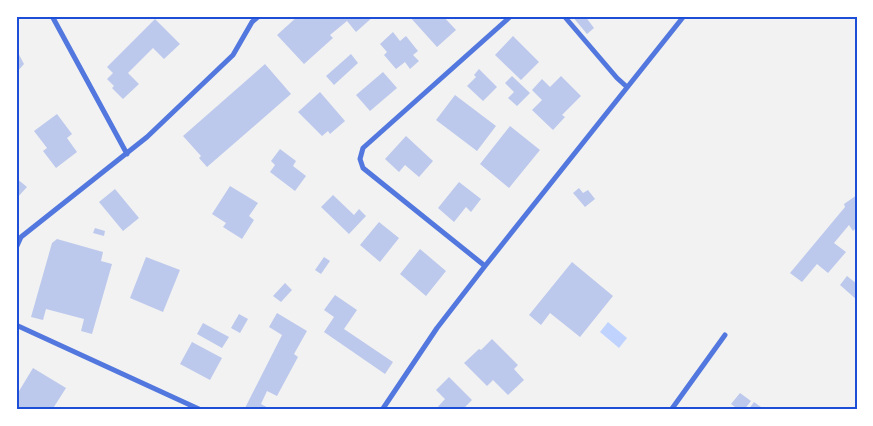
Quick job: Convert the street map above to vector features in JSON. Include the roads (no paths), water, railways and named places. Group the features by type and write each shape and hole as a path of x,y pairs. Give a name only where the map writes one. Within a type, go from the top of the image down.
{"street":[{"path":"52,16 127,154"},
{"path":"16,248 22,237 127,154 233,55 252,22 258,16"},
{"path":"485,266 363,168 360,159 363,148 511,16"},
{"path":"564,16 617,78 627,87"},
{"path":"382,410 437,328 684,16"},
{"path":"16,325 201,410"},
{"path":"671,410 725,335"}],"water":[{"path":"608,322 627,338 619,348 600,332"}]}
